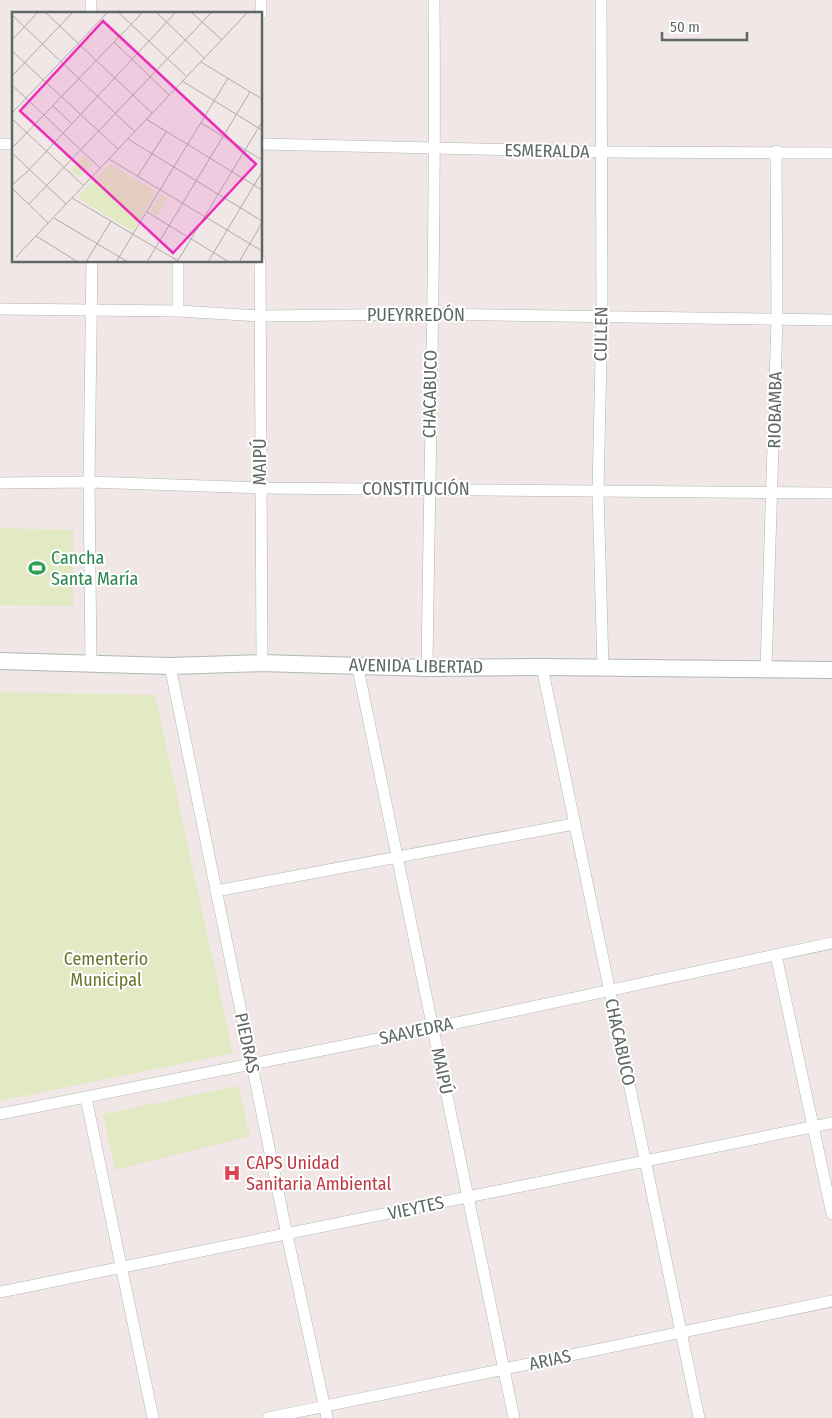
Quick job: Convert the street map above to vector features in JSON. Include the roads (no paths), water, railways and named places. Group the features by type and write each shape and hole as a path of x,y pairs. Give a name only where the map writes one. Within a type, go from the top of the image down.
{"main road":[{"name":"AVENIDA LIBERTAD","path":"0,661 170,666 262,663 357,664 427,668 542,667 832,670"}],"street":[{"name":"CHACABUCO","path":"427,668 435,149 434,0"},
{"name":"CULLEN","path":"601,0 602,316 598,490 603,668"},
{"name":"ESMERALDA","path":"262,144 601,152 776,151 832,153"},
{"name":"RIOBAMBA","path":"766,669 777,319 776,151"},
{"path":"92,262 90,482 92,663"},
{"path":"178,262 178,311"},
{"name":"MAIPÚ","path":"260,262 262,663"},
{"name":"PUEYRREDÓN","path":"0,309 93,312 178,311 261,316 431,314 832,320"},
{"name":"CONSTITUCIÓN","path":"0,483 90,482 260,488 832,493"},
{"name":"MAIPÚ","path":"357,664 514,1418"},
{"name":"PIEDRAS","path":"170,666 286,1235 327,1418"},
{"name":"CHACABUCO","path":"542,667 699,1418"},
{"path":"216,891 574,824"},
{"name":"SAAVEDRA","path":"0,1114 432,1028 832,943"},
{"path":"776,955 832,1214"},
{"path":"86,1098 153,1418"},
{"name":"VIEYTES","path":"0,1292 122,1269 832,1123"},
{"name":"ARIAS","path":"268,1418 832,1301"}],"place":[{"name":"Cancha Santa María","path":"37,568"},
{"name":"CAPS Unidad Sanitaria Ambiental","path":"232,1173"}],"park label":[{"name":"Cementerio Municipal","path":"106,970"}]}
